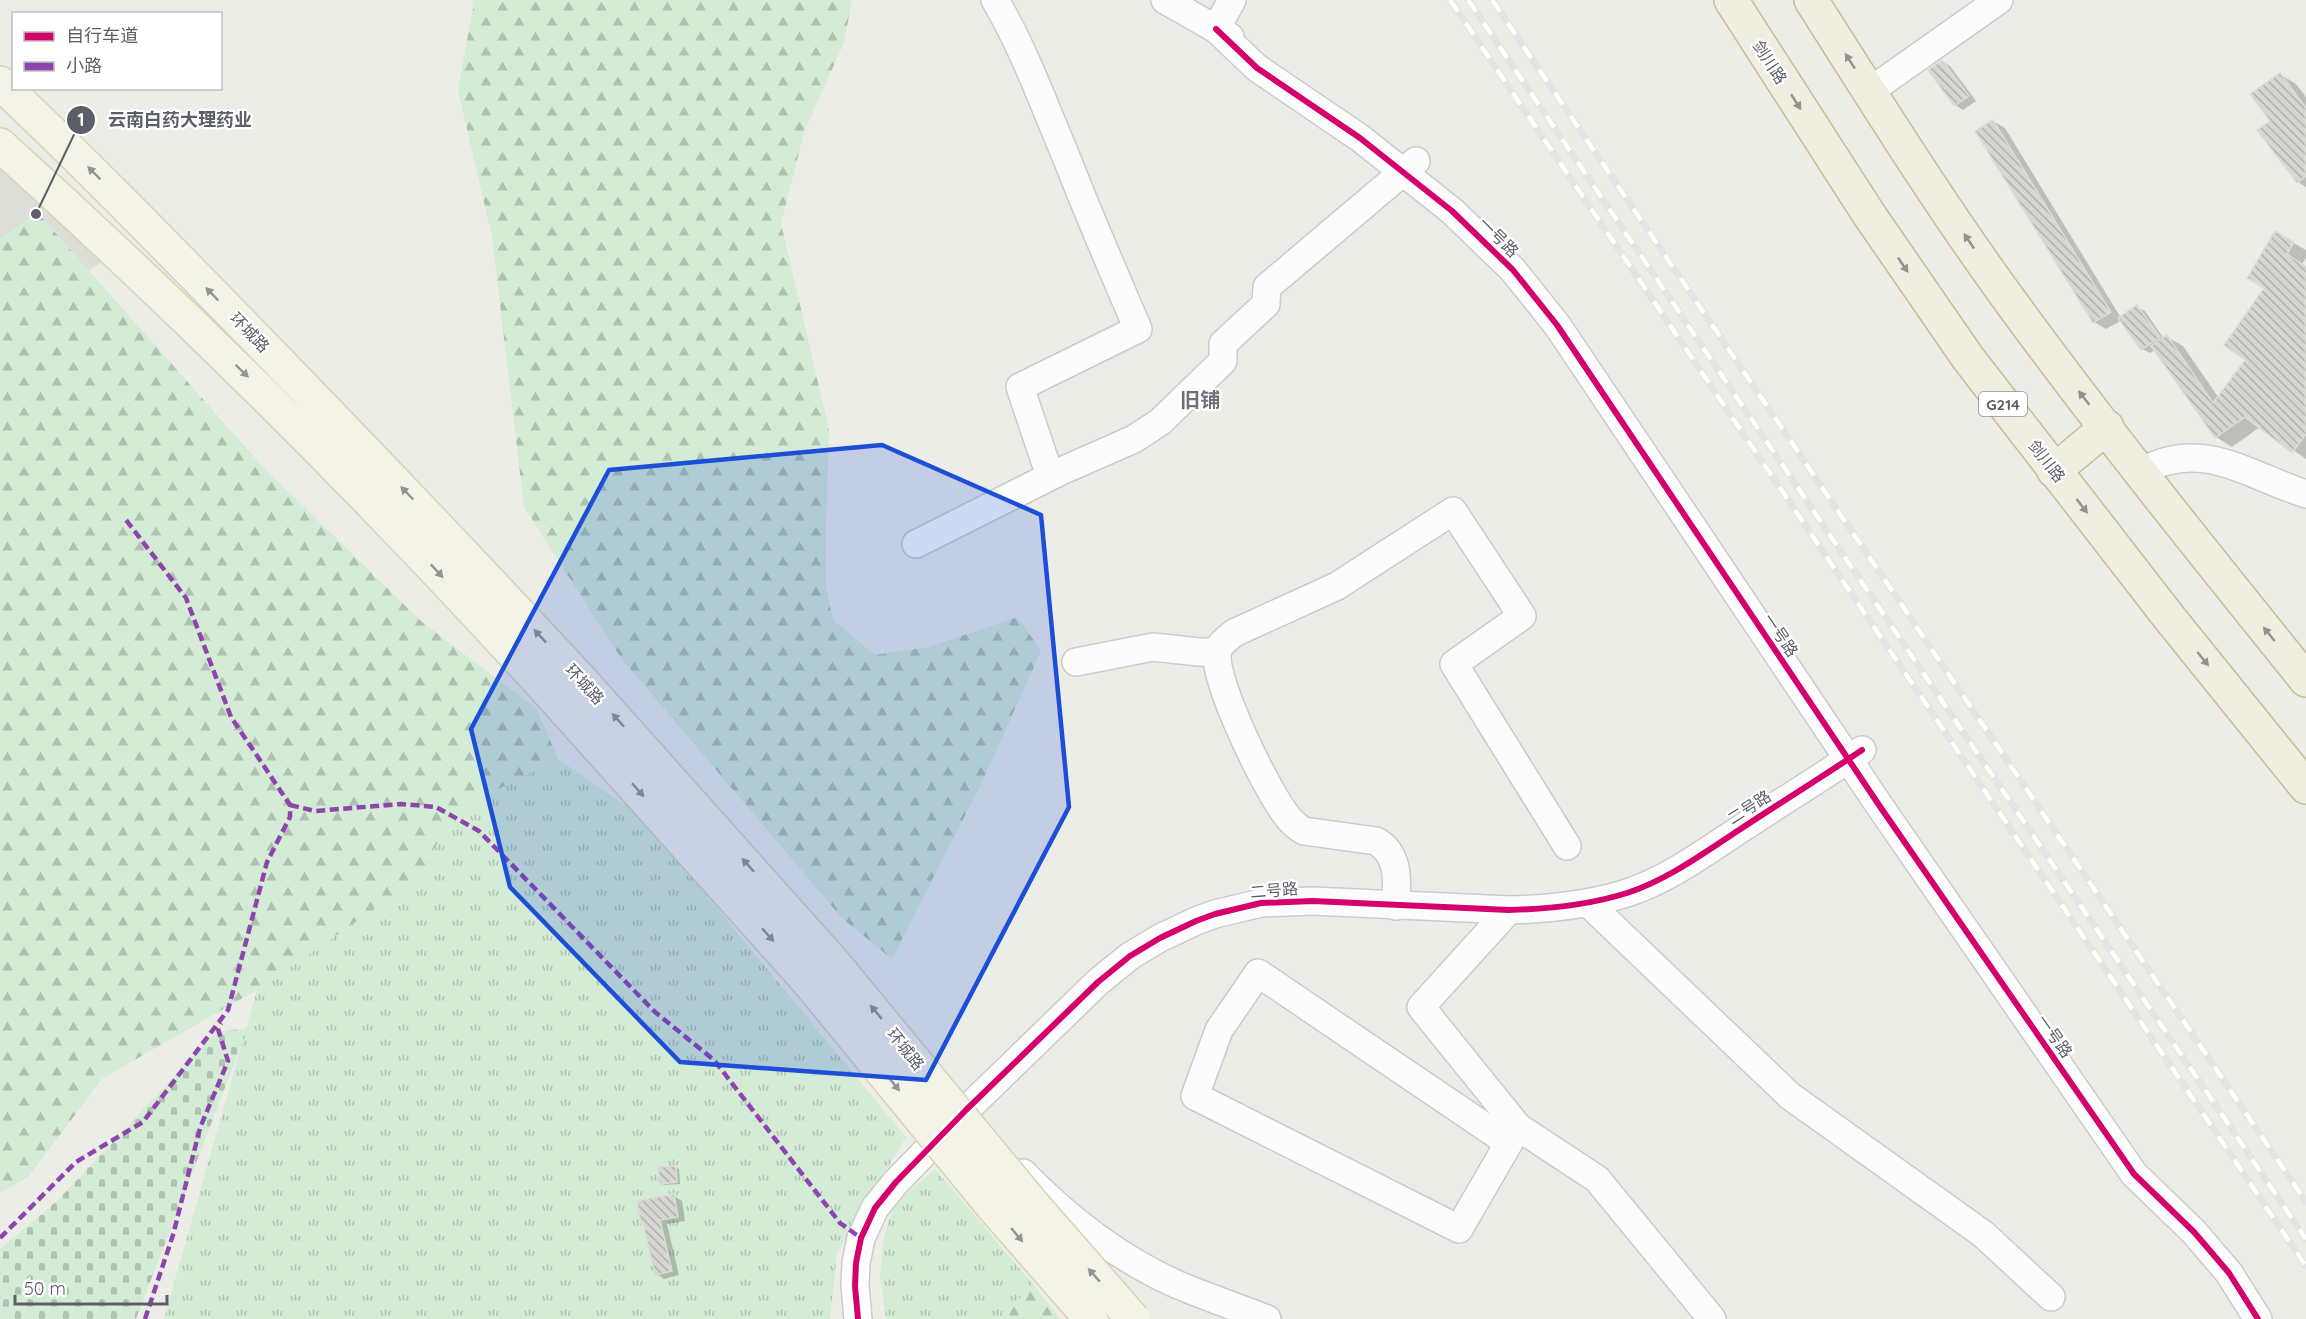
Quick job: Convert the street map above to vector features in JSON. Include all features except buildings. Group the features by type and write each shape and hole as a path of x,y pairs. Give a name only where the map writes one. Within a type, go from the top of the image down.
{"highway":[{"name":"剑川路","path":"1731,0 1914,283 1968,358 2054,471 2306,787"},
{"path":"1811,0 2000,287 2141,472 2306,680"},
{"path":"2054,471 2107,428"}],"main road":[{"name":"环城路","path":"0,83 136,214 397,483 568,689 708,867 808,981 994,1208 1090,1319"},
{"name":"环城路","path":"0,145 109,244 568,689 694,803 832,960 1030,1201 1133,1319"}],"street":[{"path":"995,0 1039,87 1085,205 1138,329 1020,387 1050,476"},
{"name":"一号路","path":"1165,0 1266,54 1369,124 1411,166 1505,238 1560,300 1856,755 2153,1170 2194,1232 2229,1273 2258,1319"},
{"path":"1216,29 1232,0"},
{"path":"1870,91 1999,0"},
{"path":"916,544 1050,476 1134,439 1160,422 1223,361 1223,344 1266,304 1267,287 1411,166"},
{"path":"2141,472 2172,459 2205,458 2229,464 2306,494"},
{"path":"1396,906 1392,854 1385,846 1376,841 1304,831 1286,816 1270,791 1228,700 1217,666 1217,652 1222,643 1233,633 1337,586 1453,512 1522,616 1454,664 1567,846"},
{"path":"1076,662 1153,647 1217,652"},
{"name":"二号路","path":"858,1319 855,1286 856,1263 859,1244 875,1208 896,1182 966,1110 1098,982 1130,956 1160,938 1196,921 1247,905 1279,902 1312,901 1509,910 1588,903 1628,892 1659,879 1715,846 1856,755"},
{"path":"1588,903 1790,1096 1983,1234 2051,1297"},
{"path":"1509,910 1421,1007 1513,1135"},
{"path":"1513,1135 1459,1229 1195,1096 1219,1030 1258,973 1513,1135 1597,1179 1712,1319"},
{"path":"966,1110 1033,1183 1100,1239 1143,1267 1176,1284 1267,1319"}],"highlighted area":[{"path":"882,445 1041,515 1069,807 926,1080 680,1062 510,887 471,729 609,470"}],"shaded area":[{"path":"0,136 110,256 0,331"}],"green space":[{"path":"472,0 852,0 844,43 805,129 781,224 829,429 826,588 833,620 875,655 929,647 1018,617 1041,651 981,784 892,959 842,918 621,658 524,507 492,237 458,90 473,8"},
{"path":"37,212 263,467 422,622 537,709 558,759 457,810 415,881 257,990 103,1078 28,1177 0,1193 0,239"},
{"path":"558,759 640,815 906,1137 837,1253 830,1319 164,1319 257,990 415,881 457,810"},
{"path":"248,1028 136,1319 0,1319 0,1249 58,1200 216,1032"},
{"path":"935,1169 1033,1284 1000,1319 886,1319 880,1275 884,1237 889,1220 895,1204"},
{"path":"1033,1284 1061,1319 1000,1319"}],"railway":[{"path":"1450,0 2306,1266"},
{"path":"1468,0 2306,1239"},
{"path":"1492,0 2306,1202"}],"marked path":[{"path":"0,1238 76,1162 143,1122 228,1010 267,862 290,817 290,805 231,717 186,598 126,520"},
{"path":"290,805 315,811 401,804 436,807 479,831 655,1012 714,1060 840,1223 861,1238"},
{"path":"145,1319 173,1235 200,1128 228,1061 218,1029 221,1023"}],"cycle path":[{"path":"1216,29 1257,68 1360,138 1452,211 1513,270 1557,325 1881,808 2134,1174 2194,1232 2229,1273 2258,1319"},
{"path":"858,1319 855,1286 856,1263 861,1238 875,1208 896,1182 966,1110 1098,982 1130,956 1160,938 1215,914 1261,903 1313,901 1509,910 1569,906 1613,897 1642,888 1685,865 1862,750"}],"place":[{"name":"云南白药大理药业","path":"36,214"}],"district":[{"name":"旧铺","path":"1200,399"}]}
